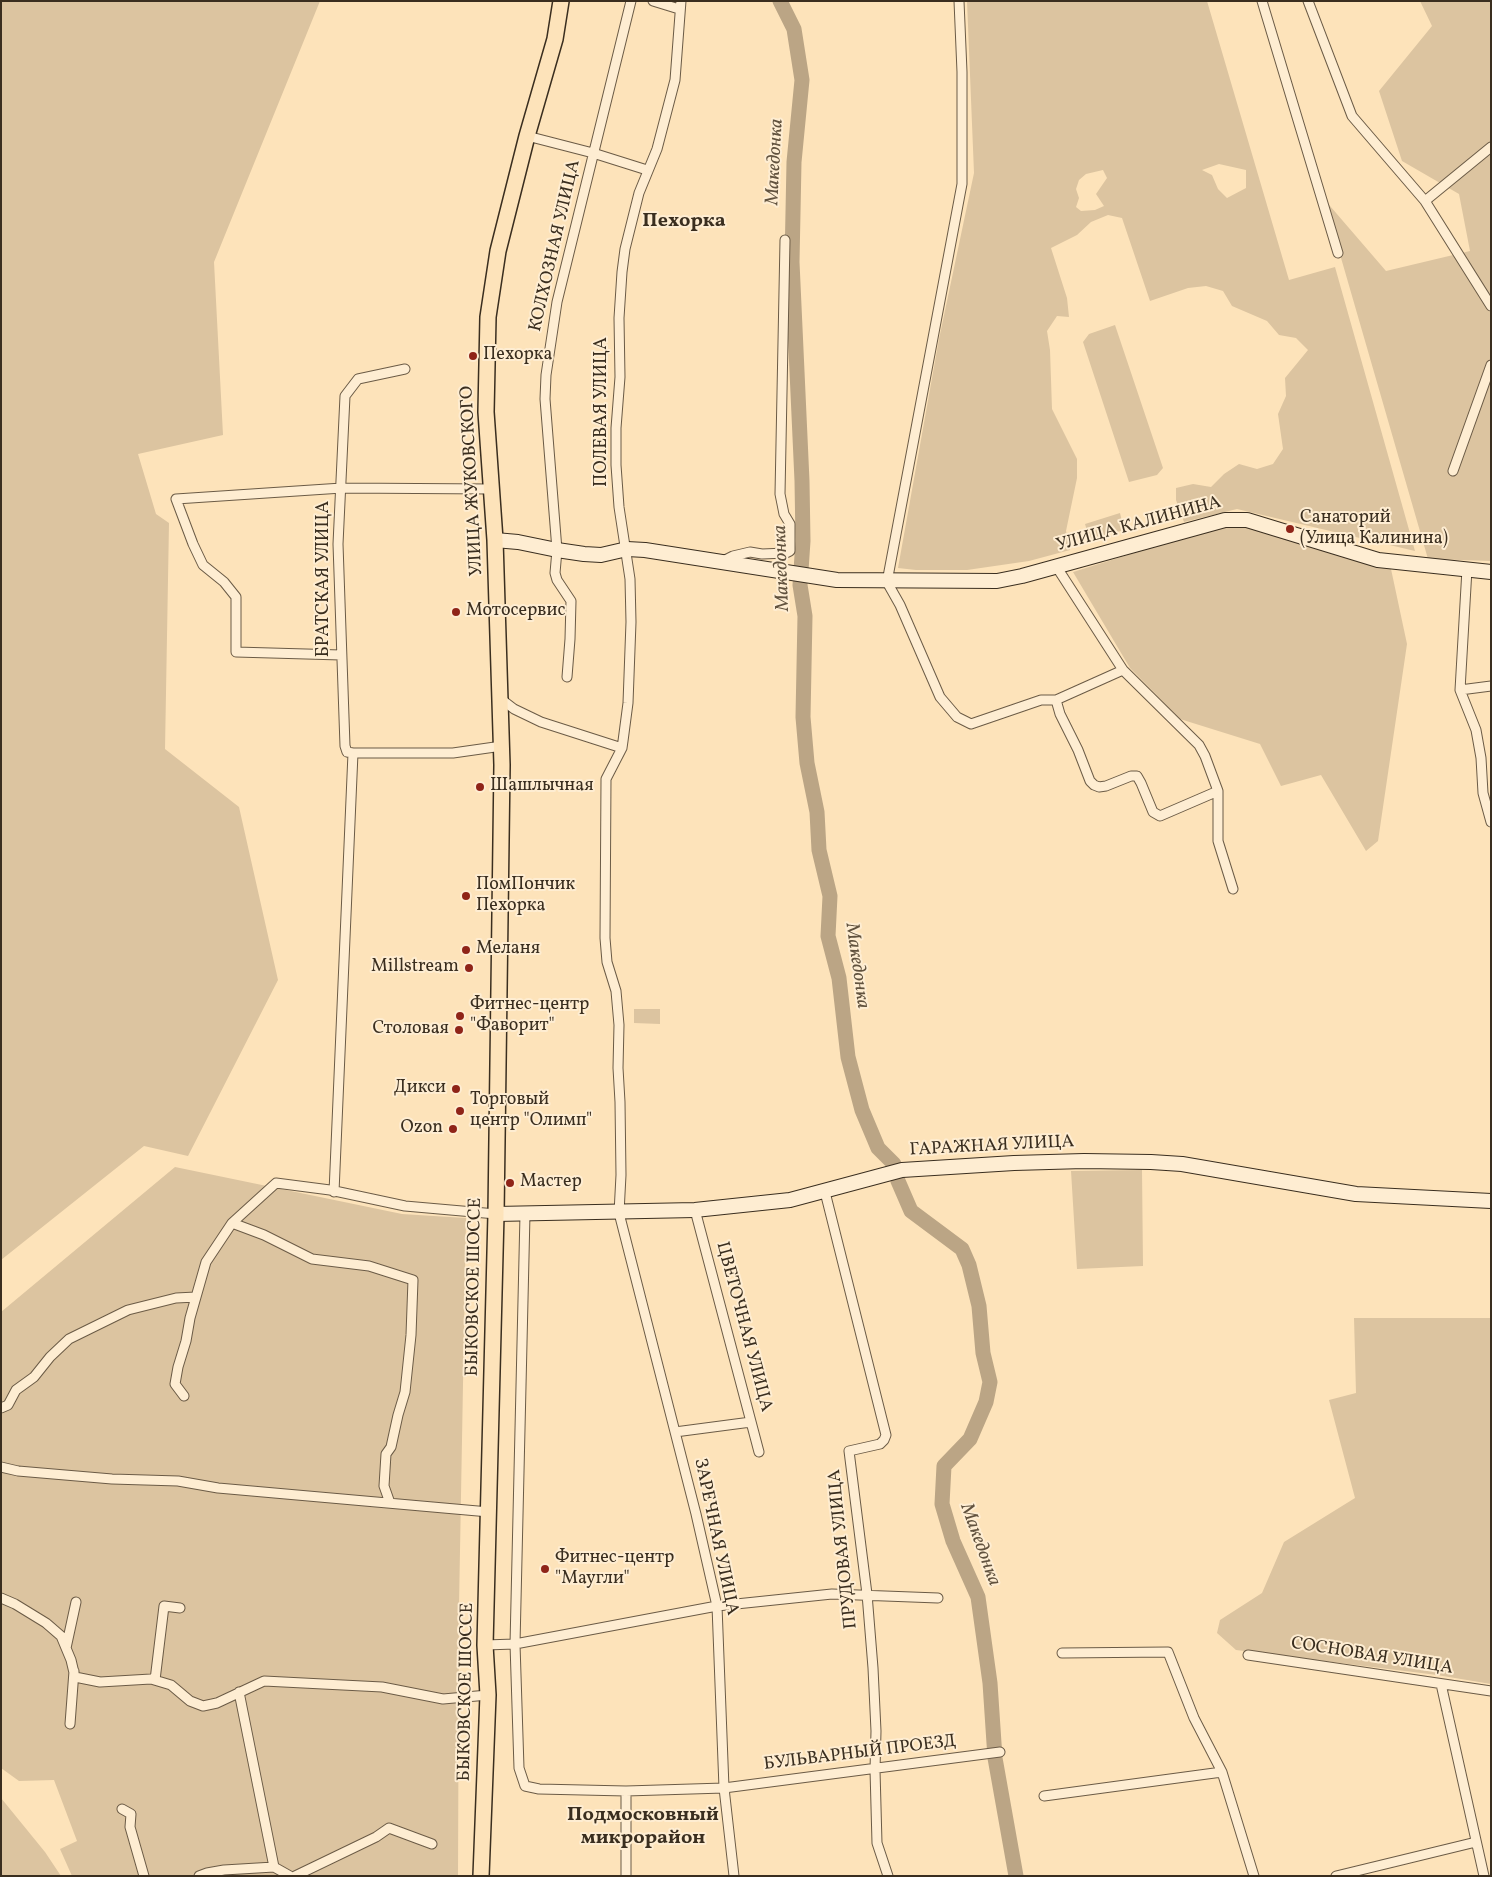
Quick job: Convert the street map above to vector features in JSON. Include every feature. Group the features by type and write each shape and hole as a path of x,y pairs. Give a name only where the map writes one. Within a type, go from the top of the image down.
{"main road":[{"name":"УЛИЦА ЖУКОВСКОГО","path":"501,699 495,540 486,412 488,317 498,251 527,136 555,38 561,1"},
{"name":"УЛИЦА КАЛИНИНА","path":"495,540 518,542 557,550 601,554 627,549 645,550 837,580 887,582 998,581 1225,520 1247,520 1378,560 1491,572"},
{"name":"БЫКОВСКОЕ ШОССЕ","path":"481,1876 488,1695 485,1645 496,1214 501,699"},
{"name":"ГАРАЖНАЯ УЛИЦА","path":"496,1214 695,1210 790,1200 897,1172 1014,1163 1151,1162 1182,1164 1356,1194 1491,1201"}],"street":[{"name":"КОЛХОЗНАЯ УЛИЦА","path":"567,678 571,600 556,580 555,573 557,550 545,399 546,375 557,302 631,1"},
{"name":"ПОЛЕВАЯ УЛИЦА","path":"619,1213 621,1175 618,1068 619,1025 616,991 607,962 604,938 606,779 622,748 628,702 631,622 630,579 627,549 619,506 616,465 616,428 620,378 619,318 625,249 639,193 657,149 675,80 680,5 653,1"},
{"path":"959,1 962,72 962,184 887,582 900,605 940,697 957,717 971,724 1041,700 1056,700 1124,670"},
{"path":"1262,1 1338,253"},
{"path":"1308,1 1352,116 1426,201 1491,306"},
{"path":"527,136 593,153 647,170"},
{"path":"1426,201 1491,146"},
{"path":"721,562 733,556 750,552 762,554 786,553 790,551 790,524 784,514 780,494 785,240"},
{"path":"1453,471 1491,365"},
{"path":"405,369 358,379 345,396 342,488 491,489"},
{"name":"БРАТСКАЯ УЛИЦА","path":"341,655 236,652 236,597 224,582 203,566 176,498 342,488 338,544 341,655 345,746 347,752 353,753"},
{"path":"1056,566 1124,670 1199,745 1218,791 1218,841 1233,889"},
{"path":"1467,569 1460,690 1476,730 1481,758 1483,793 1491,822"},
{"path":"1460,690 1491,686"},
{"path":"501,699 514,709 541,722 622,748"},
{"path":"1056,700 1060,714 1078,750 1090,781 1094,785 1099,787 1106,786 1130,776 1136,776 1142,783 1153,812 1160,816 1218,791"},
{"path":"334,1192 353,753 453,753 502,746"},
{"path":"184,1396 175,1384 206,1262 232,1223 276,1183 405,1206 496,1214"},
{"name":"ПРУДОВАЯ УЛИЦА","path":"825,1192 886,1435 880,1444 849,1451 867,1594 876,1731 874,1770 877,1843 888,1876"},
{"name":"ЦВЕТОЧНАЯ УЛИЦА","path":"695,1210 759,1452"},
{"name":"ЗАРЕЧНАЯ УЛИЦА","path":"619,1213 696,1514 717,1606 724,1788 734,1876"},
{"path":"515,1644 525,1214"},
{"path":"232,1223 264,1235 312,1259 369,1266 414,1280 405,1392 391,1447 386,1454 384,1486 390,1503"},
{"path":"1,1408 8,1405 16,1390 34,1377 50,1357 70,1339 128,1310 176,1298 196,1296"},
{"path":"675,1432 751,1422"},
{"path":"1,1467 18,1471 178,1481 218,1488 489,1512"},
{"path":"485,1645 515,1644 717,1606 832,1594 938,1598"},
{"path":"1,1598 16,1604 46,1623 61,1636 76,1677 100,1682 151,1679 171,1685 190,1701 203,1706 264,1681 382,1687 443,1699 488,1695"},
{"path":"66,1648 76,1602"},
{"path":"155,1680 164,1606 180,1608"},
{"name":"БУЛЬВАРНЫЙ ПРОЕЗД","path":"515,1644 519,1768 524,1786 539,1789 626,1791 724,1788 874,1770 1000,1752"},
{"path":"1062,1653 1168,1652 1194,1718 1222,1772 1254,1876"},
{"name":"СОСНОВАЯ УЛИЦА","path":"1248,1654 1491,1691"},
{"path":"70,1724 74,1671"},
{"path":"1441,1684 1484,1876"},
{"path":"239,1692 274,1868"},
{"path":"1044,1796 1222,1772"},
{"path":"626,1791 626,1876"},
{"path":"122,1809 132,1814 130,1827 144,1876"},
{"path":"199,1876 207,1872 224,1870 274,1868 289,1875 376,1837 389,1828 432,1844"},
{"path":"1336,1876 1476,1842"}],"shaded area":[{"path":"1,1 320,1 214,262 223,435 138,454 156,514 169,523 165,749 239,807 278,980 188,1156 144,1146 1,1260"},
{"path":"967,1 1207,1 1289,280 1335,267 1415,551 1237,509 1184,522 1176,500 1176,488 1193,484 1211,487 1224,474 1239,464 1257,469 1273,464 1283,449 1278,414 1286,396 1285,378 1308,350 1296,338 1279,335 1267,321 1232,306 1223,291 1206,286 1188,288 1150,301 1122,218 1108,215 1091,222 1077,235 1051,248 1067,298 1069,317 1057,316 1047,331 1050,350 1052,409 1077,459 1077,478 1066,531 1070,550 1029,561 967,570 898,568 939,339 974,173","holes":["1219,164 1246,170 1246,188 1227,198 1218,189 1212,175 1202,170","1103,170 1107,178 1096,194 1104,206 1095,210 1081,211 1076,207 1079,198 1076,189 1079,180 1086,174"]},
{"path":"1420,1 1491,1 1491,561 1428,559 1324,199 1386,271 1470,251 1459,194 1402,161 1379,91 1432,26"},
{"path":"1115,325 1163,468 1157,475 1129,482 1083,342 1089,334"},
{"path":"1120,513 1124,530 1090,540 1085,524"},
{"path":"1243,524 1391,569 1407,644 1378,841 1366,851 1321,775 1281,786 1260,744 1180,719 1130,668 1073,572 1221,526"},
{"path":"634,1009 660,1009 660,1024 634,1023"},
{"path":"175,1167 402,1214 466,1218 459,1606 458,1876 72,1876 60,1849 77,1841 54,1780 19,1781 1,1768 1,1312"},
{"path":"1142,1170 1143,1266 1077,1269 1071,1171"},
{"path":"1354,1318 1491,1318 1491,1684 1437,1675 1236,1650 1217,1633 1220,1620 1262,1593 1284,1542 1355,1498 1329,1400 1356,1393"},
{"path":"1,1798 45,1852 61,1876 1,1876"}],"waterway":[{"name":"Македонка","path":"780,1 794,29 802,80 794,162 792,262 802,481 803,541 800,585 805,616 803,717 807,763 817,812 819,850 830,896 828,936 839,978 848,1057 862,1110 878,1148 894,1164 898,1181 911,1211 962,1249 969,1265 979,1306 983,1353 990,1382 986,1402 970,1439 944,1466 942,1504 953,1541 978,1597 990,1683 995,1758 1016,1876"}],"place":[{"name":"Пехорка","path":"473,356"},
{"name":"Санаторий (Улица Калинина)","path":"1290,529"},
{"name":"Мотосервис","path":"456,612"},
{"name":"Шашлычная","path":"480,787"},
{"name":"ПомПончик Пехорка","path":"466,896"},
{"name":"Меланя","path":"466,950"},
{"name":"Millstream","path":"469,968"},
{"name":"Фитнес-центр \"Фаворит\"","path":"460,1016"},
{"name":"Столовая","path":"459,1030"},
{"name":"Дикси","path":"456,1089"},
{"name":"Торговый центр \"Олимп\"","path":"460,1111"},
{"name":"Ozon","path":"453,1129"},
{"name":"Мастер","path":"510,1183"},
{"name":"Фитнес-центр \"Маугли\"","path":"545,1569"}],"district":[{"name":"Пехорка","path":"684,222"},
{"name":"Подмосковный микрорайон","path":"643,1828"}]}
